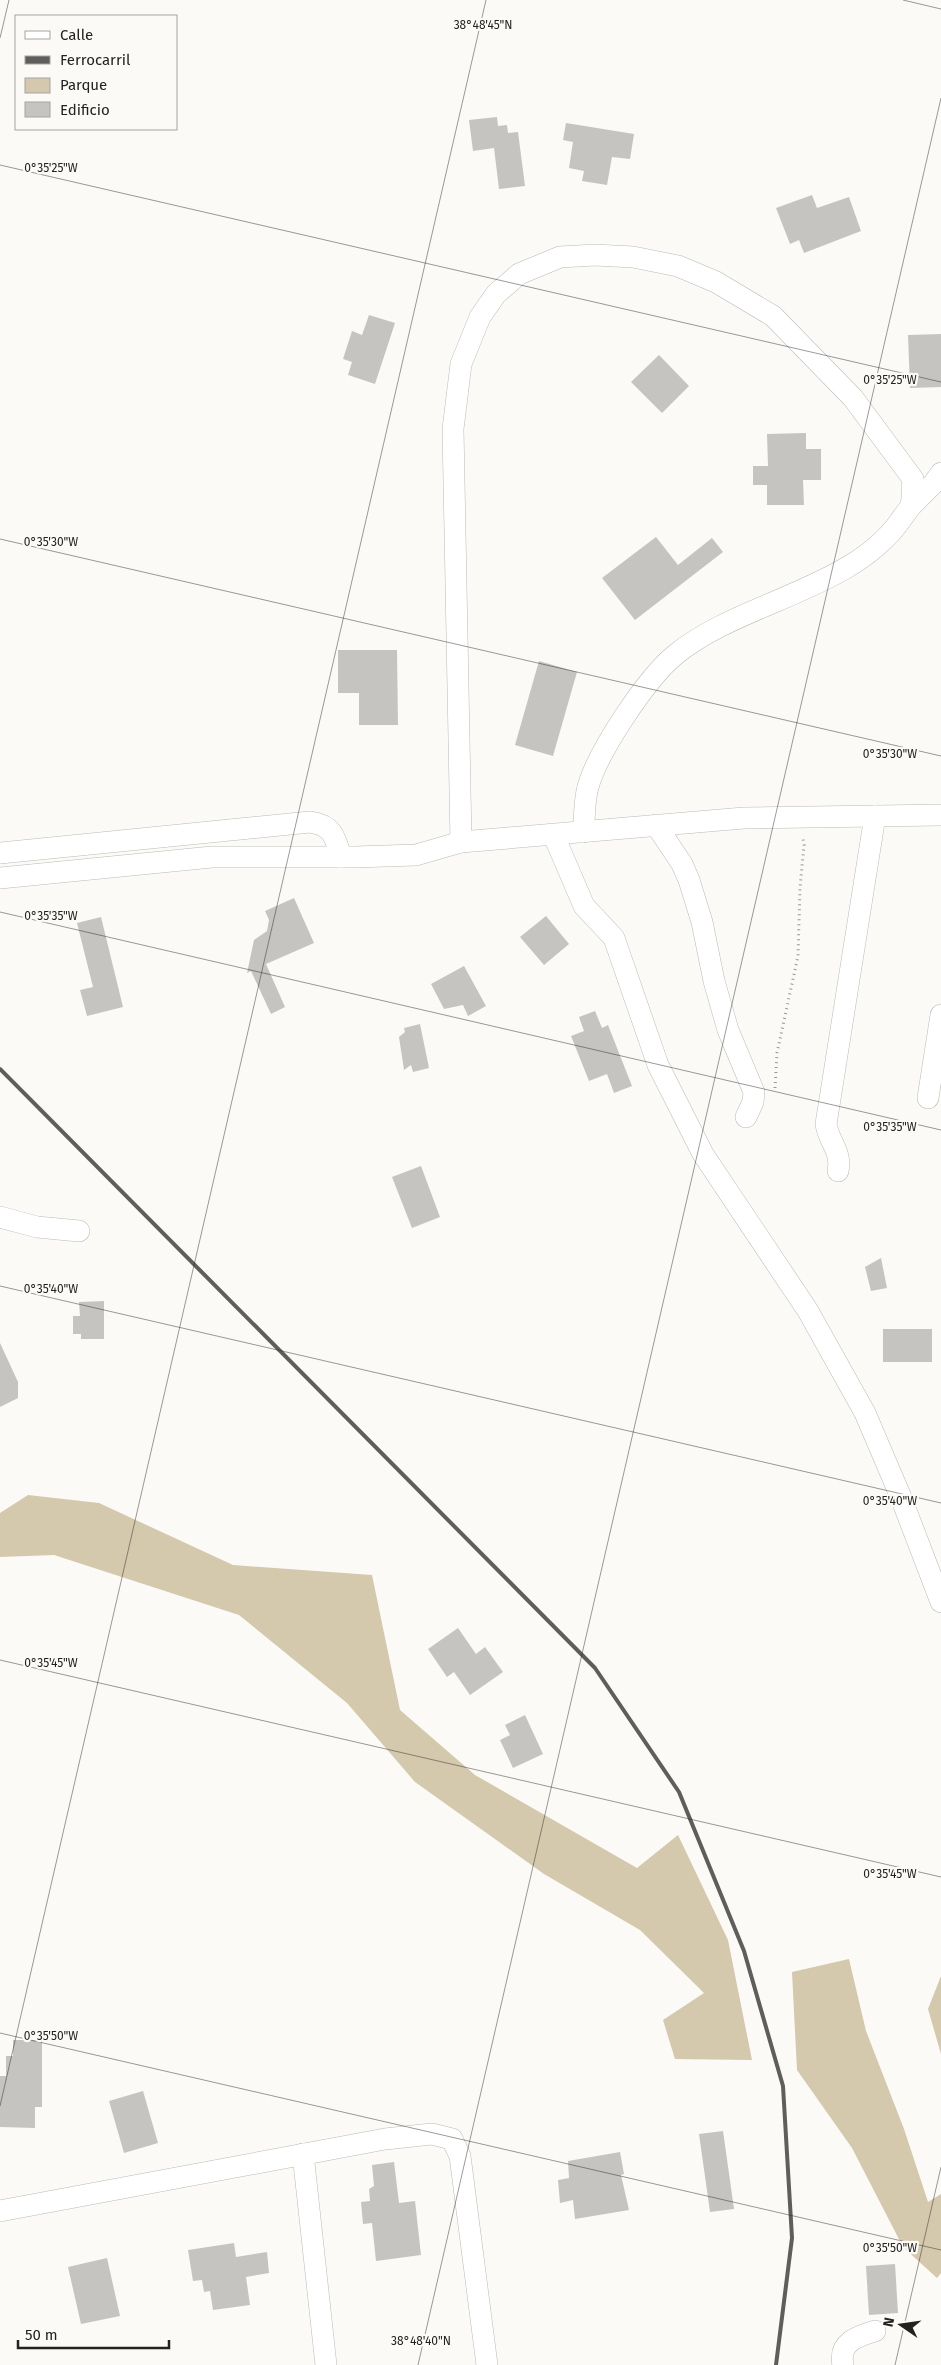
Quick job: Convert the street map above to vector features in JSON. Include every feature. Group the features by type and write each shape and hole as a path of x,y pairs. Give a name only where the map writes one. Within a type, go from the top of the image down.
{"street":[{"path":"461,842 453,428 461,364 480,317 496,294 520,274 560,257 596,255 633,256 678,266 716,282 765,311 773,316 853,398 913,479 911,506"},
{"path":"583,832 587,794 594,773 620,723 648,685 674,656 708,633 858,562 892,532 911,506 934,483 941,473"},
{"path":"0,878 212,857 416,855 461,842 554,836 744,818 941,815"},
{"path":"838,1171 839,1154 828,1134 826,1124 875,816"},
{"path":"0,854 310,822 322,824 329,829 336,840 341,857"},
{"path":"656,826 682,864 696,897 721,1007 728,1030 754,1092 753,1102 746,1117"},
{"path":"554,836 584,906 614,938 655,1058 703,1154 808,1311 864,1412 900,1495 941,1602"},
{"path":"928,1098 941,1016"},
{"path":"0,1218 37,1227 79,1231"},
{"path":"0,2211 385,2139 432,2134 452,2139 460,2156 487,2365"},
{"path":"302,2154 326,2365"},
{"path":"842,2365 843,2352 848,2342 854,2337 875,2331"}],"path":[{"path":"774,1089 777,1053 798,956 800,888 804,845 798,817"}],"green space":[{"path":"28,1495 99,1503 233,1565 372,1575 400,1710 475,1775 637,1868 678,1835 728,1940 752,2060 675,2059 663,2020 704,1993 640,1930 544,1874 415,1782 347,1703 239,1615 54,1555 0,1557 0,1513"},
{"path":"849,1959 866,2031 904,2129 928,2202 941,2194 941,2273 937,2278 903,2247 852,2148 797,2070 792,1972"},
{"path":"941,1976 941,2054 928,2009"}],"building":[{"path":"497,117 498,126 507,125 508,133 518,132 525,186 499,189 494,148 473,151 469,120"},
{"path":"566,123 634,134 630,159 612,157 607,185 582,181 584,171 569,168 573,142 563,140"},
{"path":"812,195 817,208 849,197 861,231 804,253 799,240 790,244 776,208"},
{"path":"369,315 395,323 375,384 348,375 352,362 343,359 352,331 362,335"},
{"path":"941,334 941,387 910,388 908,335"},
{"path":"659,355 689,386 662,413 631,382"},
{"path":"806,433 806,449 821,449 821,480 803,480 804,505 767,505 767,485 753,485 753,466 768,466 767,434"},
{"path":"656,537 678,565 712,538 723,552 635,620 602,578"},
{"path":"338,650 397,650 398,725 359,725 359,693 338,693"},
{"path":"539,661 577,672 553,756 515,745"},
{"path":"294,898 314,943 266,964 285,1007 271,1014 251,971 247,973 254,940 267,931 269,920 265,911"},
{"path":"546,916 569,944 544,965 520,937"},
{"path":"101,917 123,1007 87,1016 80,990 93,987 77,923"},
{"path":"464,966 486,1006 468,1016 463,1005 444,1009 431,984"},
{"path":"595,1011 602,1028 608,1025 632,1086 614,1093 607,1074 589,1081 571,1036 584,1031 579,1017"},
{"path":"420,1024 429,1068 413,1072 411,1065 404,1070 399,1037 405,1032 404,1028"},
{"path":"421,1166 440,1217 412,1228 392,1177"},
{"path":"881,1258 887,1288 871,1291 865,1267"},
{"path":"104,1301 104,1339 81,1339 81,1334 73,1334 73,1316 80,1316 79,1302"},
{"path":"883,1329 932,1329 932,1362 883,1362"},
{"path":"0,1343 18,1382 18,1398 0,1407"},
{"path":"458,1628 476,1654 485,1647 503,1672 470,1695 454,1672 447,1677 428,1649"},
{"path":"525,1715 543,1754 513,1768 500,1740 510,1735 505,1725"},
{"path":"13,2040 42,2040 42,2107 35,2107 35,2128 0,2127 0,2076 6,2076 6,2056 13,2056"},
{"path":"143,2091 158,2143 124,2153 109,2101"},
{"path":"723,2131 734,2209 710,2212 699,2134"},
{"path":"620,2152 624,2174 621,2175 629,2210 575,2219 573,2200 560,2203 558,2180 569,2178 568,2161"},
{"path":"394,2162 399,2203 415,2201 421,2255 376,2261 372,2223 363,2224 361,2202 370,2201 369,2189 374,2186 372,2165"},
{"path":"234,2243 236,2257 267,2252 269,2273 246,2277 250,2305 213,2310 210,2291 204,2292 202,2280 193,2281 188,2250"},
{"path":"107,2258 120,2316 81,2324 68,2267"},
{"path":"895,2264 898,2313 869,2315 866,2266"}],"railway":[{"path":"0,1069 595,1668 679,1792 744,1951 783,2086 792,2238 776,2365"}]}
